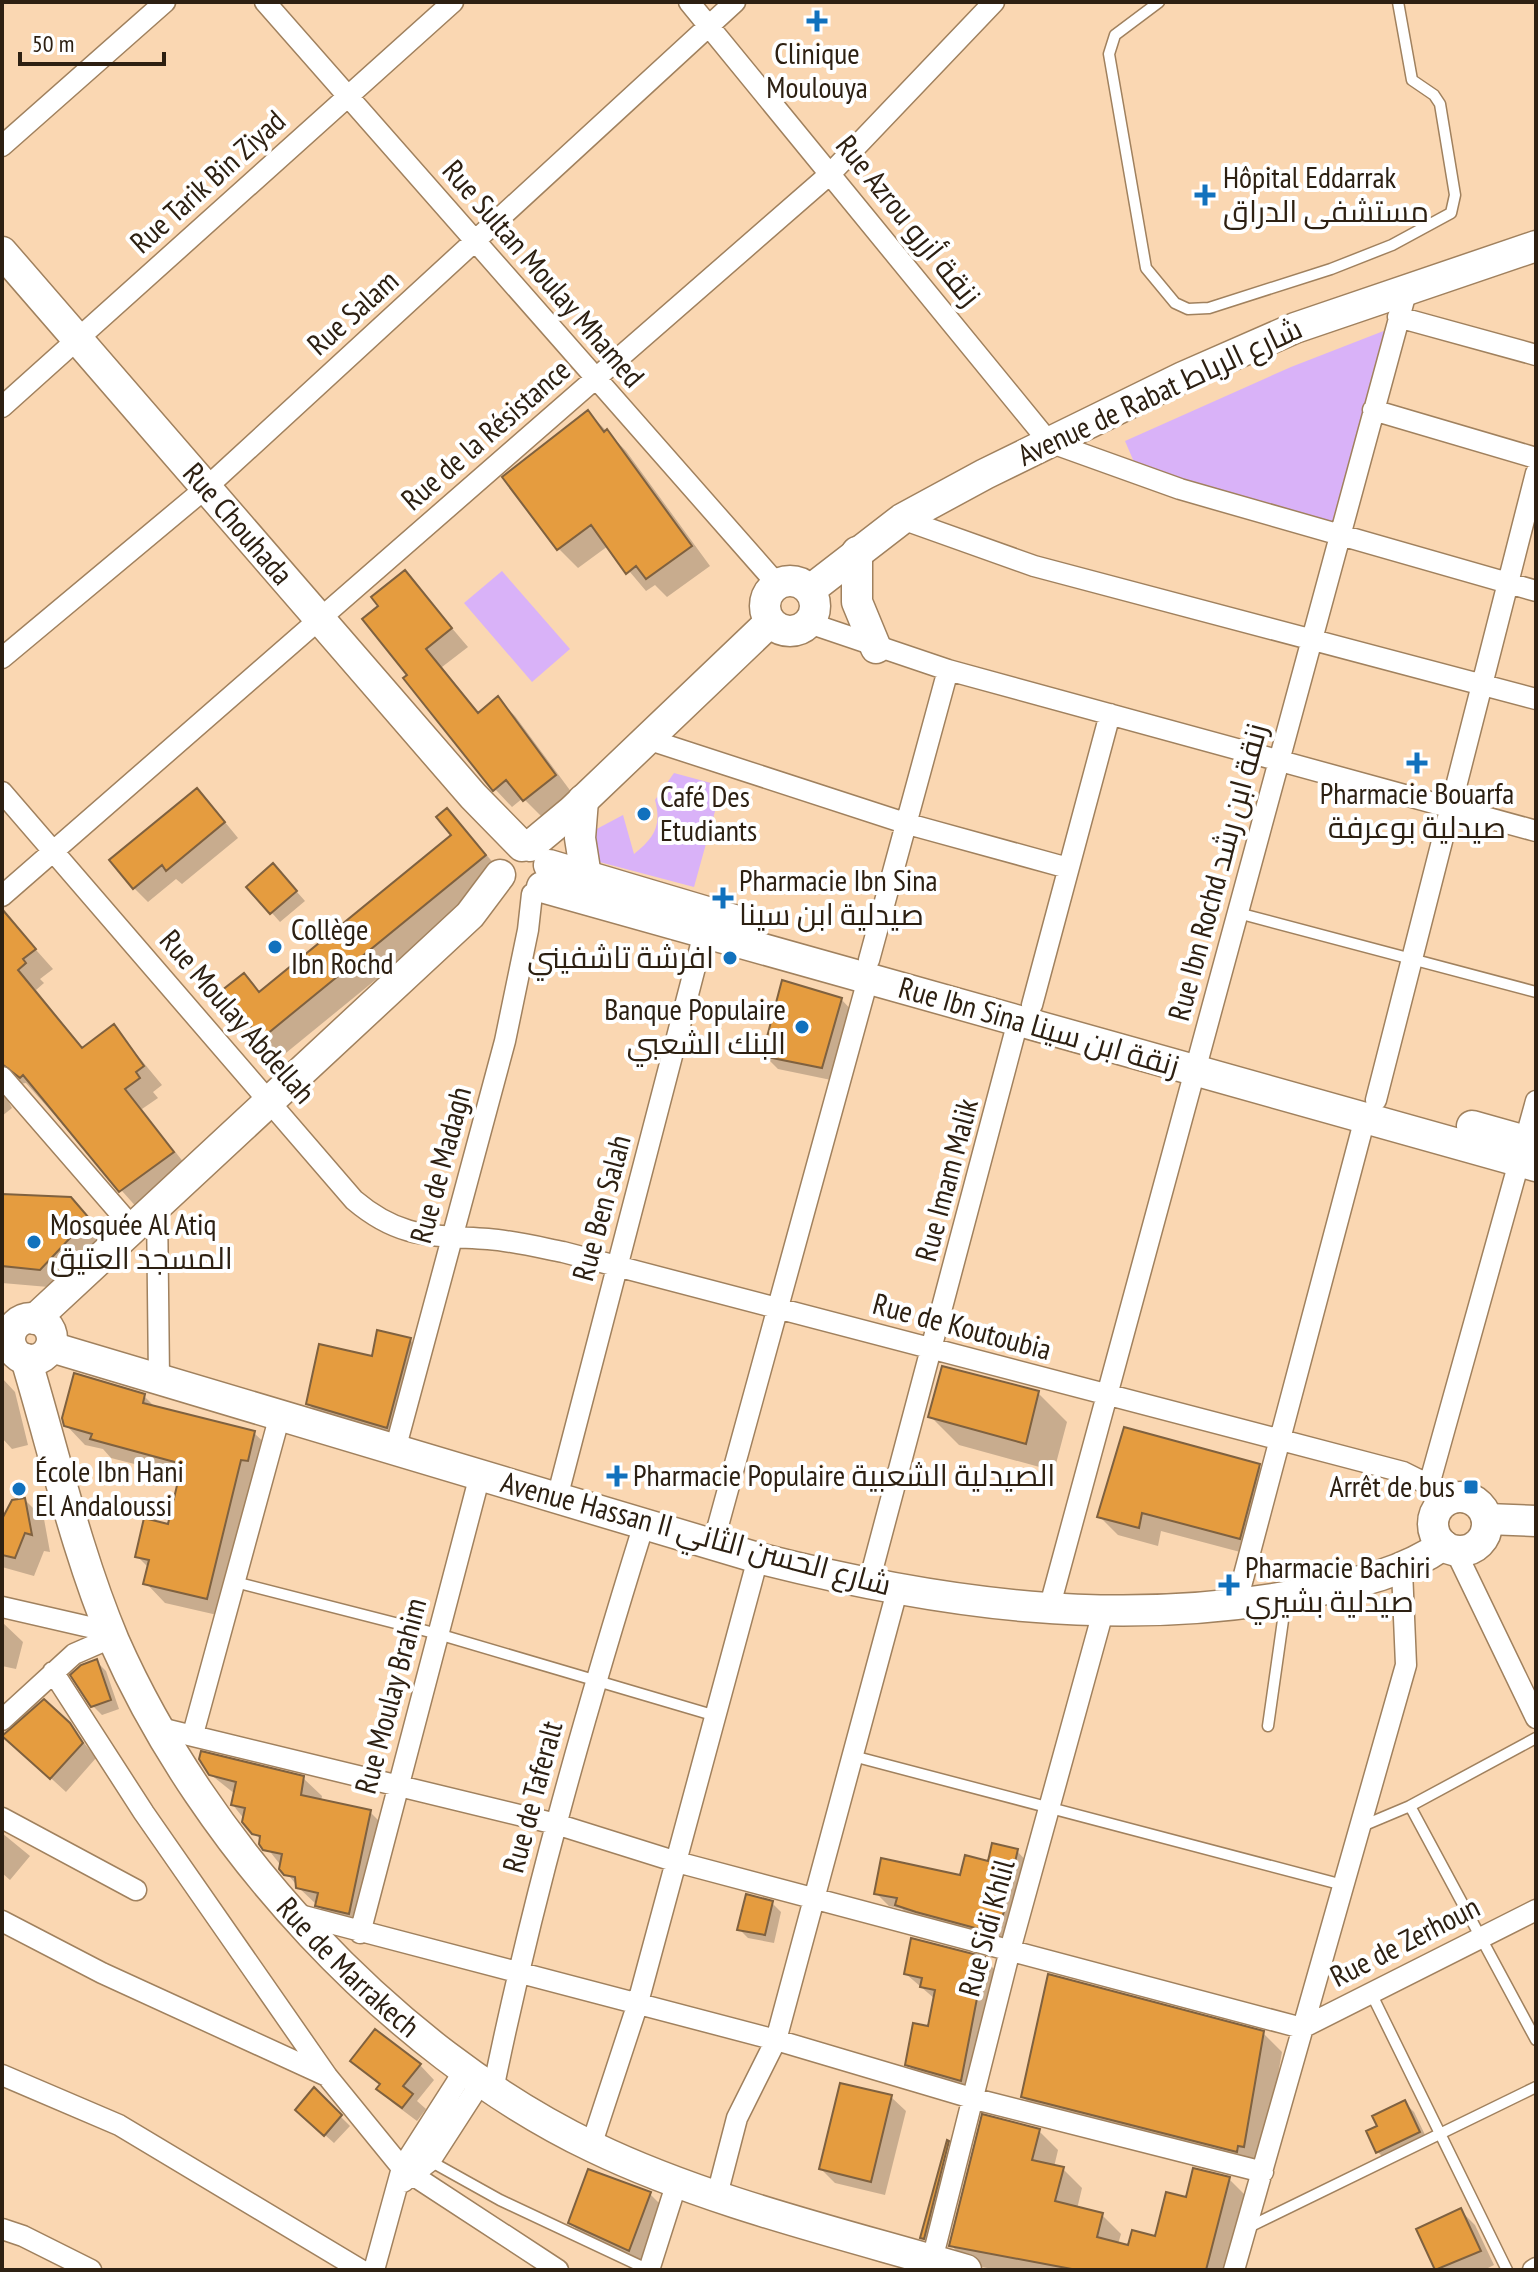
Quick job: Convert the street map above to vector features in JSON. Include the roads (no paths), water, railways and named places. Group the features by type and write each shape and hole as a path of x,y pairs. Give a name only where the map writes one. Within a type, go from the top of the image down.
{"street":[{"path":"2,146 165,2"},
{"name":"Rue Sultan Moulay Mhamed","path":"265,2 777,584"},
{"name":"Rue Tarik Bin Ziyad","path":"2,407 453,2"},
{"name":"Rue Azrou زنقة أزرو","path":"689,2 1049,442"},
{"name":"Rue Salam","path":"2,658 207,487 735,2"},
{"name":"Rue de la Résistance","path":"2,896 830,174 994,2"},
{"name":"Avenue de Rabat شارع الرباط","path":"810,590 902,519 1049,442 1236,352 1402,303 1536,246"},
{"name":"Rue Chouhada","path":"2,252 473,796 527,869"},
{"path":"1402,303 1536,355"},
{"name":"Rue Ibn Rochd زنقة ابن رشد","path":"1049,1609 1402,303"},
{"path":"1373,410 1536,458"},
{"path":"1049,442 1180,489 1536,591"},
{"path":"1236,1605 1278,1441 1412,959 1536,473"},
{"path":"902,519 1034,566 1312,637 1536,699"},
{"path":"857,552 857,602 876,648"},
{"path":"794,581 810,590 815,606 809,623 794,631 776,628 770,622 764,606 766,597 777,584 794,581"},
{"path":"21,1338 157,1205 470,915 527,869 578,806 770,622"},
{"path":"809,623 948,670 1536,831"},
{"path":"713,1544 948,670"},
{"name":"Rue Imam Malik","path":"717,2195 737,2118 776,2040 853,1756 883,1588 932,1351 1110,714"},
{"path":"647,739 908,824 1068,868"},
{"name":"Rue Moulay Abdellah","path":"2,792 271,1100 354,1200 374,1217 398,1229 424,1237 452,1238"},
{"path":"578,806 586,876"},
{"name":"Rue Ibn Sina زنقة ابن سينا","path":"527,869 586,876 868,970"},
{"name":"Rue Ibn Sina زنقة ابن سينا","path":"527,869 704,933 868,970 1529,1153"},
{"name":"Rue de Madagh","path":"395,1450 505,1041 527,869"},
{"name":"Rue Ben Salah","path":"557,1498 704,933"},
{"path":"2,1077 133,1228"},
{"path":"1536,1101 1529,1153 1435,1495 1433,1526 1449,1548 1536,1718"},
{"path":"157,1205 159,1379"},
{"name":"Rue de Koutoubia","path":"452,1238 527,1244 618,1266 1412,1475 1435,1495"},
{"name":"Avenue Hassan II شارع الحسن الثاني","path":"21,1338 758,1558 883,1588 1049,1609 1103,1612 1236,1605 1286,1597 1402,1570 1449,1548"},
{"name":"Rue de Marrakech","path":"21,1338 112,1634 160,1728 225,1829 296,1914 376,1998 479,2081 591,2146 677,2182 966,2270"},
{"path":"193,1734 280,1415"},
{"name":"Rue Moulay Brahim","path":"360,1933 480,1475"},
{"path":"1435,1495 1472,1500 1487,1519 1536,1521"},
{"path":"1449,1548 1464,1551 1479,1543 1487,1519"},
{"name":"Rue de Taferalt","path":"479,2081 517,1974 596,1682 644,1524"},
{"path":"591,2146 637,2006 758,1558"},
{"path":"1234,2270 1406,1665 1402,1570"},
{"path":"2,1607 112,1634"},
{"name":"Rue Sidi Khlil","path":"932,2260 975,2099 1010,1950 1052,1807 1103,1612"},
{"path":"2,1720 53,1672 90,1644 112,1634"},
{"path":"53,1672 144,1813 327,2076 405,2176 558,2270"},
{"path":"160,1728 556,1824 677,1862 1302,2028"},
{"path":"2,1818 136,1890"},
{"name":"Rue de Zerhoun","path":"1302,2028 1536,1910"},
{"path":"296,1914 637,2006 776,2040 975,2099 1263,2172"},
{"path":"2,1921 102,1973 327,2076"},
{"path":"2,2075 55,2095 119,2125 361,2270"},
{"path":"405,2176 430,2161 479,2081"},
{"path":"374,2270 405,2176 479,2081"},
{"path":"649,2270 677,2182"},
{"path":"2,2229 23,2236 91,2270"}],"lane":[{"path":"1159,2 1115,35 1109,54 1146,268 1175,303 1188,309 1209,308 1331,269 1392,245 1451,213 1455,195 1440,104 1434,95 1412,80 1398,2"},
{"path":"1238,913 1536,992"},
{"path":"235,1582 438,1634 716,1716"},
{"path":"1268,1726 1286,1597"},
{"path":"1359,1827 1410,1806 1536,1738"},
{"path":"853,1756 1343,1885"},
{"path":"1410,1806 1536,2040"},
{"path":"1371,1993 1443,2133 1507,2270"},
{"path":"1247,2228 1536,2087"},
{"path":"430,2161 500,2200 649,2270"}],"place":[{"name":"Clinique Moulouya","path":"817,21"},
{"name":"Hôpital Eddarrak مستشفى الدراق","path":"1205,195"},
{"name":"Pharmacie Bouarfa صيدلية بوعرفة","path":"1417,763"},
{"name":"Café Des Etudiants","path":"644,814"},
{"name":"Pharmacie Ibn Sina صيدلية ابن سينا","path":"723,898"},
{"name":"Collège Ibn Rochd","path":"275,947"},
{"name":"افرشة تاشفيني","path":"730,958"},
{"name":"Banque Populaire البنك الشعبي","path":"802,1027"},
{"name":"Mosquée Al Atiq المسجد العتيق","path":"34,1242"},
{"name":"Pharmacie Populaire الصيدلية الشعبية","path":"617,1476"},
{"name":"Arrêt de bus","path":"1471,1487"},
{"name":"École Ibn Hani El Andaloussi","path":"19,1489"},
{"name":"Pharmacie Bachiri صيدلية بشيري","path":"1229,1585"}]}
